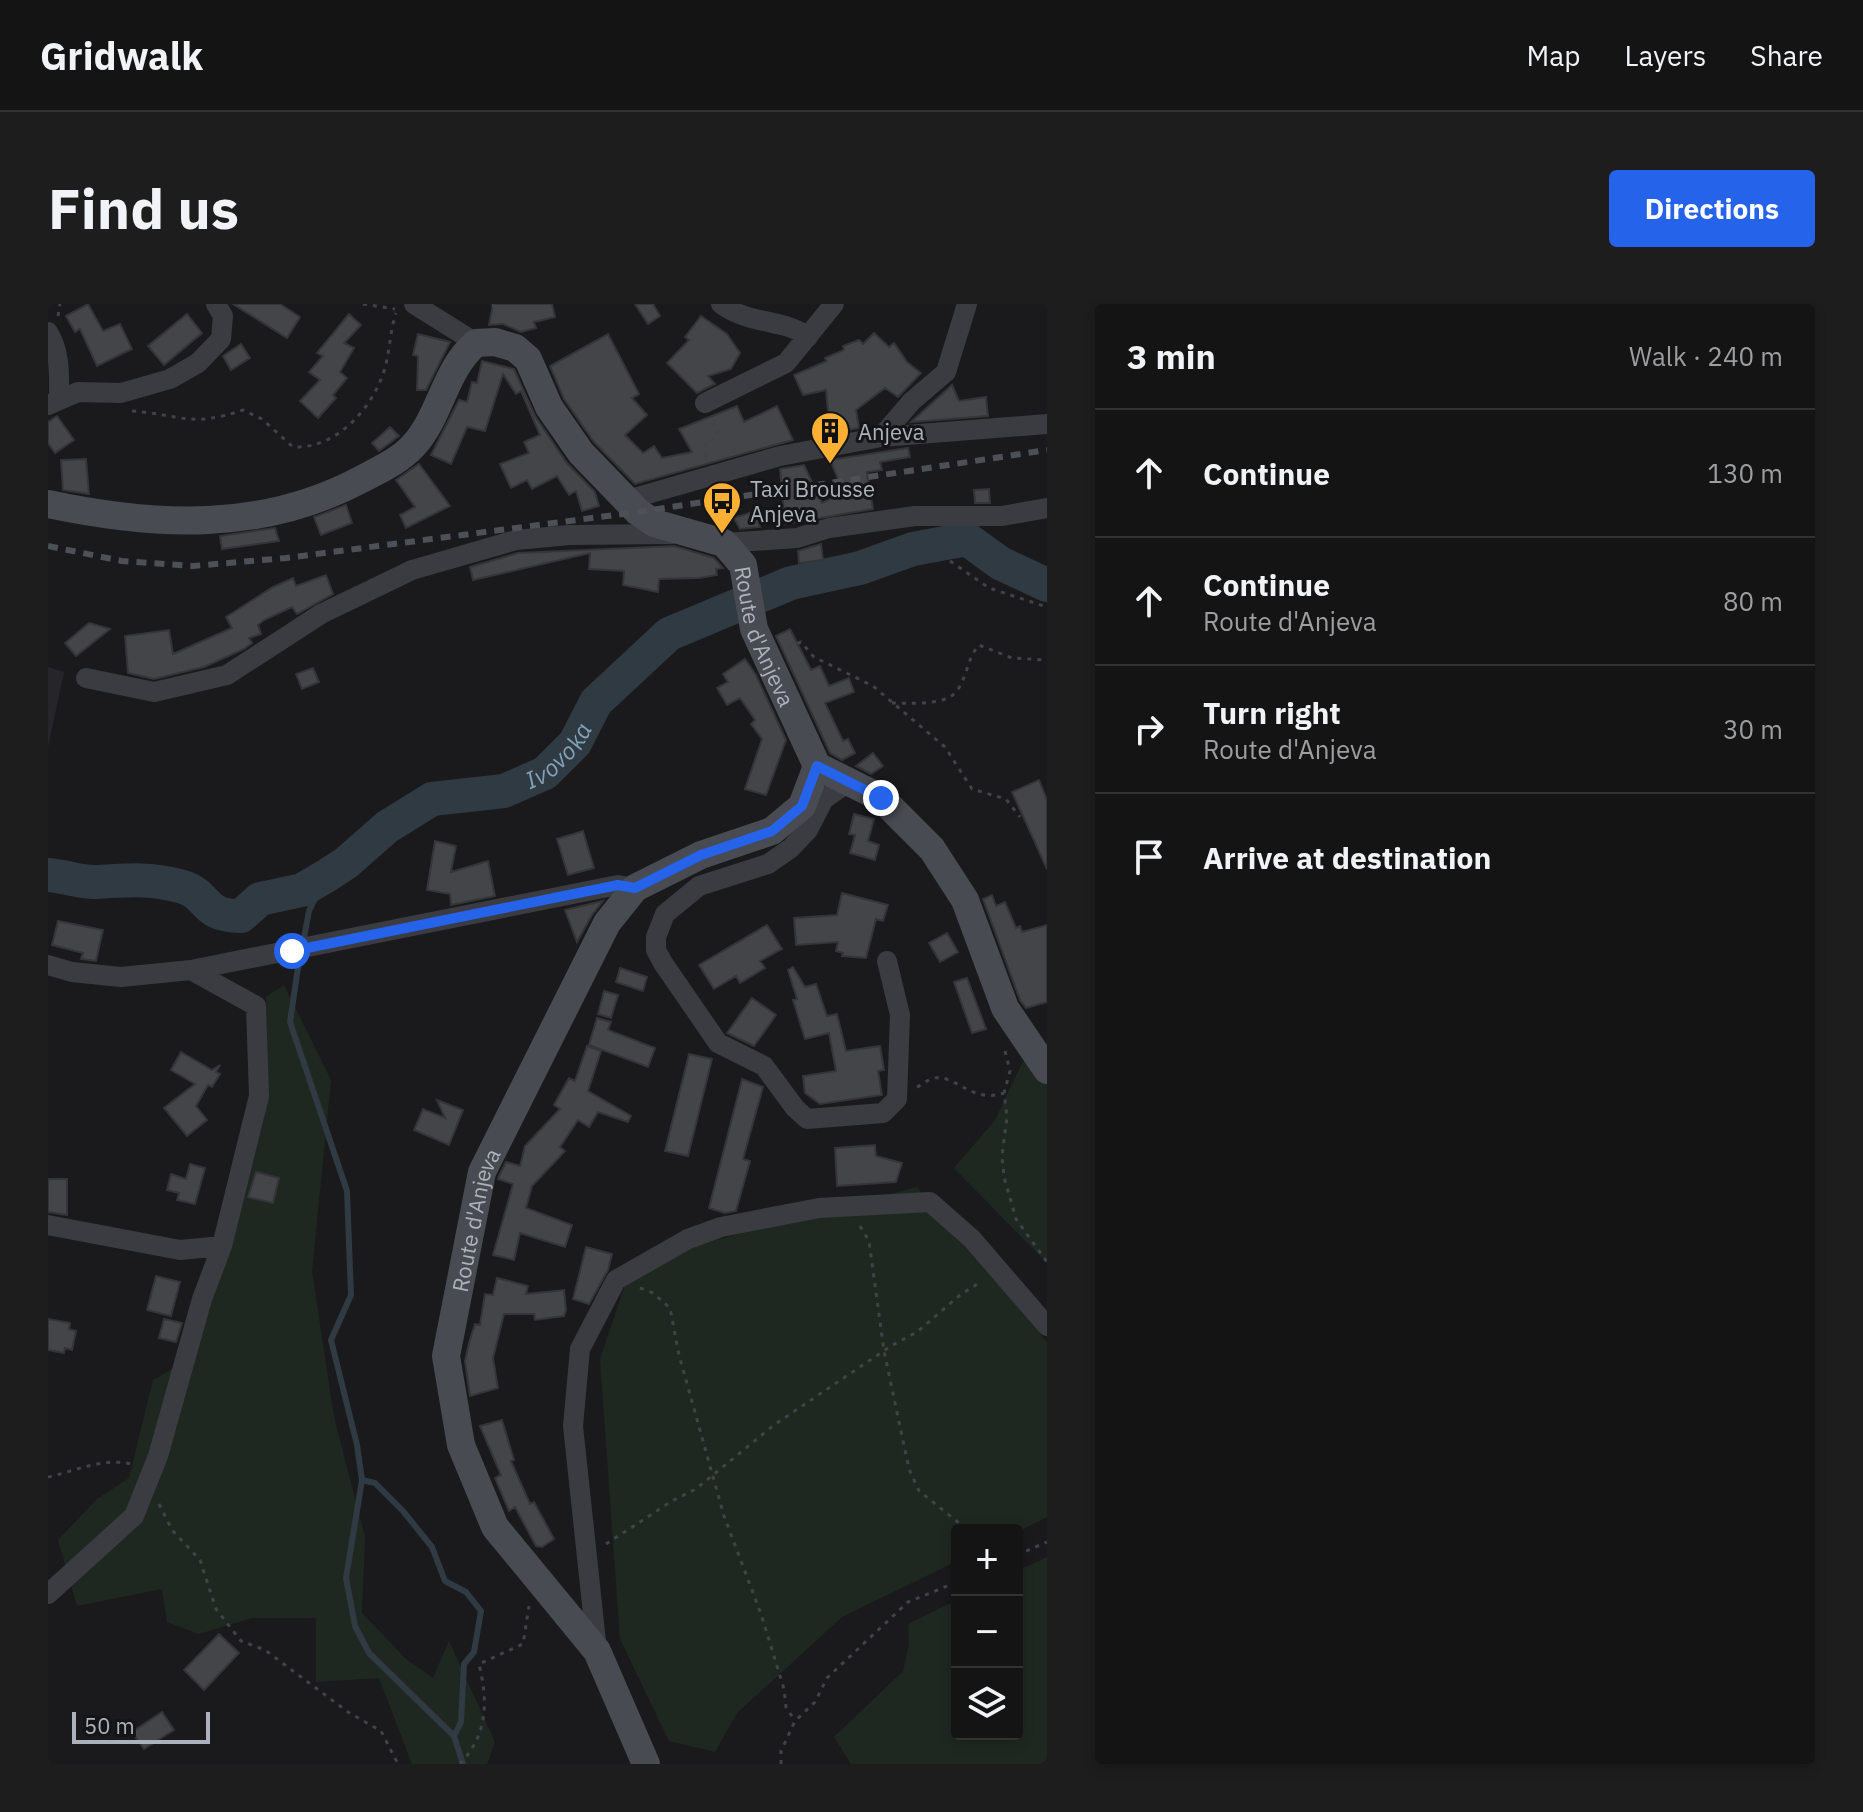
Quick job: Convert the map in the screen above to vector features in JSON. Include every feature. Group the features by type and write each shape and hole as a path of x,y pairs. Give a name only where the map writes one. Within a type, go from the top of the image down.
{"street":[{"path":"48,332 55,345 53,402 78,392 121,393 170,379 198,363 221,339 223,316 216,304"},
{"path":"721,304 745,318 797,329 808,337"},
{"path":"705,403 786,363 834,304"},
{"path":"881,437 912,401 946,372 967,304"},
{"path":"48,504 116,517 188,523 244,519 290,509 346,487 399,459 416,443 453,370 476,343 408,306"},
{"name":"Route d'Anjeva","path":"476,343 495,342 515,348 528,359 549,407 581,453 654,523 724,543 743,565 754,629 817,766 802,806 772,831 701,855 635,888 607,923 482,1172 446,1356 461,1445 495,1527 597,1651 646,1764"},
{"path":"627,500 780,456 881,437 1047,424"},
{"path":"724,543 797,538 829,528 915,516 1002,516 1047,508"},
{"path":"86,678 154,692 227,675 321,614 412,570 516,540 569,535 688,534"},
{"path":"817,766 881,798 932,849 965,900 1005,1008 1047,1070"},
{"path":"850,781 824,799 808,830 768,864 699,886 680,899 657,927 656,950 718,1043 764,1066 807,1119 883,1113 897,1099 900,1015 887,961"},
{"path":"48,965 72,972 121,977 191,970 319,947 618,885 635,888"},
{"path":"48,1594 134,1516 148,1481 222,1246 259,1096 256,1006 191,970"},
{"path":"597,1651 573,1426 580,1349 616,1280 688,1239 721,1227 836,1207 930,1202 972,1239 1047,1326"},
{"path":"48,1225 180,1250 222,1246"}],"path":[{"path":"363,304 383,310 408,306"},
{"path":"132,411 187,421 212,420 243,410 262,419 293,447 322,445 369,403 386,363 390,331 408,306"},
{"path":"705,403 718,436 704,446 711,477"},
{"path":"950,561 989,588 1047,607"},
{"path":"767,657 801,642 814,657 873,686 945,747 972,789 1006,799 1020,817"},
{"path":"892,703 947,698 956,692 972,653 979,645 1012,658 1047,660"},
{"path":"1005,1042 1010,1071 1004,1093 1007,1117 1002,1156 1004,1177 1016,1219 1047,1262"},
{"path":"900,1081 915,1087 933,1078 948,1080 977,1096 1004,1093"},
{"path":"836,1207 853,1215 869,1241 884,1351 909,1469 919,1491 960,1524"},
{"path":"633,1271 638,1287 653,1293 670,1308 679,1355 724,1516 761,1614 784,1689 786,1707 795,1721"},
{"path":"588,1555 696,1489 712,1472 884,1351 917,1332 981,1281 1006,1279"},
{"path":"48,1477 78,1467 124,1462 139,1466 172,1530 200,1560 216,1609 241,1641 265,1650 348,1712 381,1731 398,1764"},
{"path":"1023,1552 1047,1542"},
{"path":"781,1764 781,1751 795,1721 815,1702 834,1670 908,1602 951,1584"},
{"path":"460,1764 474,1748 486,1713 479,1664 523,1644 529,1605 552,1596"}],"shaded area":[{"path":"48,667 64,672 48,747"},
{"path":"284,985 331,1080 312,1271 334,1417 365,1537 362,1613 406,1659 433,1678 449,1641 495,1742 487,1764 412,1764 379,1678 316,1682 316,1618 252,1618 199,1634 167,1622 162,1589 77,1606 58,1540 97,1499 129,1478 153,1380 195,1356 267,1082 266,997"},
{"path":"1047,1043 1047,1263 954,1168 995,1120 1022,1063"},
{"path":"917,1187 1047,1342 1047,1517 1023,1529 1023,1524 951,1524 951,1564 842,1617 737,1713 715,1752 669,1741 620,1639 600,1359 625,1285 685,1248"},
{"path":"1047,1557 1047,1764 851,1764 834,1737 903,1671 909,1644 908,1624 951,1603 951,1740 1023,1740 1023,1568"}],"building":[{"path":"88,304 103,331 120,324 132,349 97,366 80,329 75,332 66,316"},
{"path":"233,304 280,304 300,317 287,338"},
{"path":"493,304 552,304 555,317 534,322 536,328 521,332 503,324 489,325"},
{"path":"635,304 653,304 660,316 648,324"},
{"path":"187,314 202,333 164,365 148,346"},
{"path":"349,314 361,325 344,343 354,348 340,372 347,378 333,395 336,398 318,418 300,401 320,380 309,372 323,356 317,353"},
{"path":"701,316 727,334 740,353 731,369 708,376 715,384 697,393 667,363 689,340 685,337"},
{"path":"874,333 889,347 894,343 907,362 921,373 898,397 885,388 856,410 859,428 820,435 830,432 826,390 803,395 794,375 827,361 825,358 844,350 843,346 859,340 863,344"},
{"path":"418,334 450,342 426,390 417,390 418,356 413,355"},
{"path":"608,334 639,394 632,398 647,415 625,435 643,453 654,446 662,458 692,452 679,429 737,406 744,422 777,406 793,440 635,484 594,442 564,399 550,366"},
{"path":"241,344 250,358 231,370 223,356"},
{"path":"482,361 514,369 535,416 567,463 595,492 599,506 582,511 576,491 569,495 557,476 532,489 527,480 511,488 500,464 529,453 524,442 540,435 521,391 516,394 503,374 485,431 467,427 451,464 431,455 459,400 467,402 472,382 477,383"},
{"path":"952,385 959,401 986,397 988,416 911,422"},
{"path":"57,416 74,440 55,453 48,443 48,422"},
{"path":"390,427 399,436 379,451 372,443"},
{"path":"908,448 910,457 880,462 882,470 867,472 873,509 785,524 780,469 804,465 822,503 844,493 830,460"},
{"path":"86,459 89,494 63,490 61,460"},
{"path":"419,464 450,506 406,528 400,515 415,507 396,480"},
{"path":"989,489 990,503 975,503 974,490"},
{"path":"346,505 352,523 321,535 314,517"},
{"path":"755,511 760,527 740,529 734,518"},
{"path":"275,528 279,541 222,549 220,536"},
{"path":"821,544 823,560 799,563 798,551"},
{"path":"674,546 714,558 723,568 716,569 717,575 659,579 658,592 623,585 624,571 589,569 590,553 473,580 470,567 518,553"},
{"path":"326,575 333,594 297,614 292,607 264,620 258,625 261,634 249,638 252,643 244,649 204,667 154,679 128,673 125,636 169,630 173,654 232,628 226,617 273,587 293,578 296,586"},
{"path":"89,623 110,629 76,656 65,643"},
{"path":"790,629 811,670 820,666 829,686 849,678 854,692 825,703 843,741 848,739 855,753 842,760 830,753 776,636"},
{"path":"745,659 756,675 786,740 766,795 745,789 762,739 751,724 755,720 740,698 727,705 717,688 728,682 723,674"},
{"path":"313,668 319,682 302,689 296,674"},
{"path":"873,753 883,766 871,774 856,766"},
{"path":"1039,780 1047,800 1047,869 1012,792"},
{"path":"854,814 874,819 868,841 879,845 875,860 850,853 855,835 849,834"},
{"path":"583,831 594,868 568,875 557,839"},
{"path":"435,841 456,846 451,872 488,861 495,896 451,905 450,894 427,890"},
{"path":"842,893 888,905 883,921 876,919 866,958 842,956 843,953 836,951 838,942 796,945 794,918 837,915"},
{"path":"992,895 996,906 1005,902 1016,928 1020,926 1022,932 1047,925 1047,1002 1026,1008 1020,1000 983,899"},
{"path":"603,901 592,915 577,942 565,910"},
{"path":"58,921 103,930 96,961 81,959 83,953 52,945"},
{"path":"767,925 782,949 760,961 765,968 740,983 736,976 714,989 699,965"},
{"path":"947,933 958,952 940,962 929,943"},
{"path":"793,967 805,987 816,984 827,1016 837,1014 846,1051 880,1046 884,1070 878,1071 882,1095 820,1104 805,1093 803,1076 836,1071 829,1033 805,1039 788,970"},
{"path":"620,968 647,977 643,991 616,982"},
{"path":"967,978 986,1029 972,1033 954,982"},
{"path":"604,991 618,995 611,1018 598,1014"},
{"path":"752,998 776,1015 754,1046 727,1033"},
{"path":"597,1018 611,1022 608,1030 655,1048 648,1067 589,1045"},
{"path":"587,1046 601,1051 588,1091 631,1116 628,1122 598,1112 589,1127 578,1120 560,1147 565,1151 532,1186 526,1208 572,1225 565,1247 520,1233 514,1260 493,1255 513,1184 498,1179 499,1176 506,1162 520,1166 525,1146 560,1109 554,1105 569,1078 575,1081"},
{"path":"181,1052 212,1070 220,1065 216,1072 220,1074 212,1087 208,1085 196,1106 207,1120 187,1136 164,1108 195,1084 171,1070"},
{"path":"689,1054 712,1059 688,1156 665,1151"},
{"path":"742,1079 763,1087 743,1159 750,1161 736,1211 725,1213 709,1208"},
{"path":"437,1100 463,1110 449,1145 414,1130 423,1109 445,1118"},
{"path":"875,1145 876,1156 902,1163 896,1182 837,1186 835,1148"},
{"path":"190,1164 205,1168 195,1204 177,1200 179,1193 167,1190 171,1174 186,1179"},
{"path":"256,1172 279,1178 273,1203 248,1197"},
{"path":"48,1179 67,1179 67,1215 48,1212"},
{"path":"586,1247 612,1254 608,1270 589,1304 573,1299"},
{"path":"156,1276 180,1282 171,1316 147,1310"},
{"path":"497,1278 528,1286 526,1294 564,1290 566,1310 564,1316 535,1320 534,1314 504,1314 493,1358 498,1388 470,1396 465,1361 469,1343 475,1324 480,1325 485,1294 493,1295"},
{"path":"48,1319 70,1323 69,1329 76,1331 72,1350 65,1348 64,1353 48,1350"},
{"path":"164,1319 182,1323 176,1342 159,1338"},
{"path":"502,1420 514,1460 511,1461 530,1504 534,1502 554,1539 542,1547 536,1546 515,1507 509,1511 495,1478 501,1475 480,1426"},
{"path":"219,1634 239,1653 204,1690 184,1670"},
{"path":"162,1712 174,1730 144,1749 132,1732"}],"waterway":[{"name":"Ivovoka","path":"48,875 91,882 140,880 172,884 192,891 219,913 241,916 260,899 302,890 326,876 387,827 432,799 504,791 545,773 575,743 596,702 669,634 791,583 860,568 913,549 967,539 1000,563 1047,585"},
{"path":"303,943 309,911 326,876"},
{"path":"300,954 290,1022 347,1191 351,1295 331,1340 357,1445 362,1480 346,1578 355,1626 369,1653 454,1736 463,1764"},
{"path":"362,1480 375,1483 403,1511 432,1547 445,1581 466,1592 481,1611 474,1652 464,1664 461,1722 454,1736"}],"railway":[{"path":"48,546 122,561 193,566 286,558 638,512 1047,450"}],"place":[{"name":"Anjeva","path":"830,465"},
{"name":"Taxi Brousse Anjeva","path":"722,535"}],"route":[{"path":"292,951 618,885 635,888 701,855 772,831 802,806 817,766 881,798"}]}
